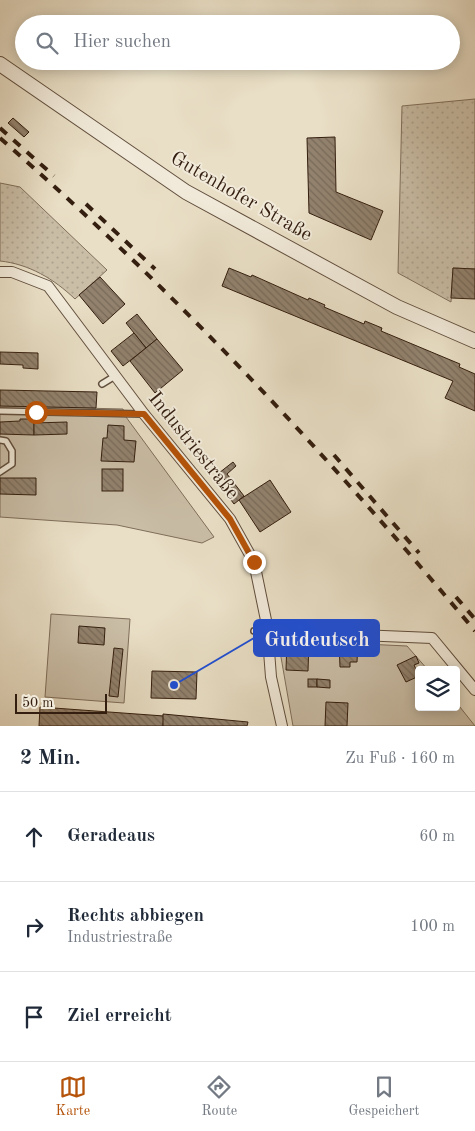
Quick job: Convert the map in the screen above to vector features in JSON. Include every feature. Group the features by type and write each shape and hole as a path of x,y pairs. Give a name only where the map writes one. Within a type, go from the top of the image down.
{"street":[{"name":"Gutenhofer Straße","path":"0,64 186,192 396,307 475,341"},
{"name":"Industriestraße","path":"0,272 12,272 48,286 144,414 230,519 254,562 268,629 271,678 282,726"},
{"path":"268,629 286,632 432,638 475,690"}],"lane":[{"path":"102,384 116,376"},
{"path":"0,411 144,414"},
{"path":"0,440 6,441 12,451 12,464 0,472"},
{"path":"254,631 268,629"}],"shaded area":[{"path":"475,99 475,269 453,268 451,302 398,273 402,106"},
{"path":"0,183 20,187 107,270 75,299 59,285 41,274 21,265 0,261"},
{"path":"0,406 123,409 126,417 214,537 202,543 117,525 0,517"},
{"path":"51,614 130,619 124,703 45,697"},
{"path":"278,640 407,646 424,666 415,666 415,711 460,711 460,707 475,726 293,726"}],"building":[{"path":"13,118 29,132 24,137 8,123"},
{"path":"335,137 336,192 383,211 371,240 309,213 307,138"},
{"path":"229,268 251,277 252,275 308,300 309,298 325,305 324,307 364,324 365,321 382,328 381,331 460,364 459,367 475,374 475,411 445,398 453,381 222,286"},
{"path":"453,268 475,269 475,299 451,298"},
{"path":"100,277 125,304 103,324 79,295"},
{"path":"137,314 157,339 146,348 126,323"},
{"path":"134,333 146,348 123,366 111,351"},
{"path":"157,339 183,370 155,393 130,361"},
{"path":"0,352 38,353 38,369 23,368 23,365 0,364"},
{"path":"0,390 97,392 96,408 0,406"},
{"path":"20,419 34,419 34,435 0,434 0,422 20,421"},
{"path":"67,422 67,434 34,435 34,423"},
{"path":"108,425 124,426 124,440 136,441 134,462 101,461 103,438 107,438"},
{"path":"233,462 236,466 227,474 244,496 234,504 225,492 231,487 219,473"},
{"path":"102,469 123,469 123,491 102,491"},
{"path":"0,478 36,478 36,495 0,494"},
{"path":"270,480 291,512 260,532 239,500"},
{"path":"79,626 105,628 104,645 78,643"},
{"path":"287,640 309,641 308,671 286,670"},
{"path":"339,642 358,642 357,662 350,662 350,667 340,667"},
{"path":"114,648 123,649 118,697 109,696"},
{"path":"416,656 419,663 414,665 415,678 406,682 397,665"},
{"path":"152,671 197,672 196,699 151,698"},
{"path":"308,679 317,679 317,687 308,687"},
{"path":"317,679 330,680 330,688 317,687"},
{"path":"326,702 348,703 347,726 325,726"},
{"path":"40,707 164,716 163,726 39,726"},
{"path":"163,714 248,722 247,726 163,726"}],"railway":[{"path":"0,128 54,176"},
{"path":"0,138 127,255 247,375 363,500 475,631"},
{"path":"86,204 155,269"},
{"path":"334,455 419,553"},
{"path":"456,597 475,619"}],"place":[{"name":"Gutdeutsch","path":"174,685"}],"route":[{"path":"36,412 144,414 230,519 254,562"}]}
